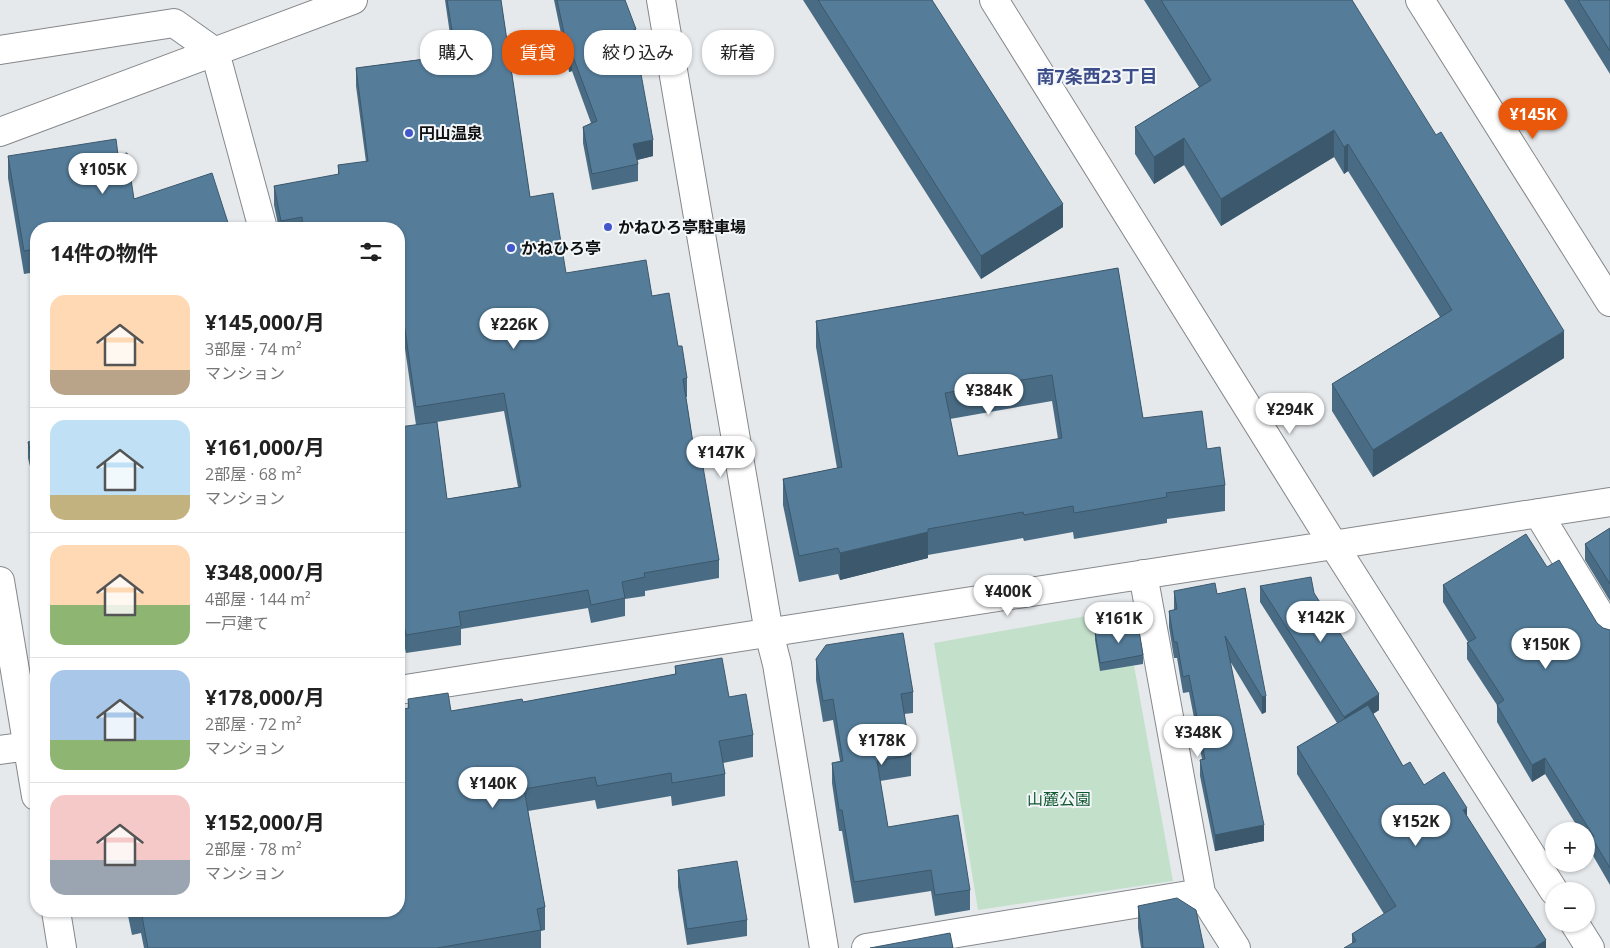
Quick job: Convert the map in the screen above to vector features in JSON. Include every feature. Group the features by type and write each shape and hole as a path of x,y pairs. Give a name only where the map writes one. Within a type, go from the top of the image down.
{"street":[{"path":"0,132 353,0"},
{"path":"661,0 824,948"},
{"path":"994,0 1333,544 1548,882"},
{"path":"1420,0 1610,302"},
{"path":"0,50 174,22 215,52 261,222"},
{"path":"405,689 1610,502"},
{"path":"1538,513 1610,631"},
{"path":"1143,574 1201,893 1236,948"},
{"path":"0,582 30,735"},
{"path":"0,750 30,745"},
{"path":"866,948 1201,893"},
{"path":"57,917 62,948"},
{"path":"1580,932 1590,948"}],"green space":[{"name":"山麓公園","path":"1109,612 1126,621 1173,881 978,910 934,643"}],"building":[{"path":"447,0 501,0 505,30 502,30 502,75 512,75 530,197 553,193 566,273 646,260 652,296 669,293 678,346 682,346 687,378 683,379 696,462 702,461 719,560 644,573 645,577 622,582 625,598 591,605 588,590 459,612 461,626 406,635 405,426 437,422 447,499 521,487 504,393 416,407 405,330 405,222 302,222 302,217 281,221 274,186 339,174 338,165 368,161 356,68 420,60 420,75 492,75 492,30 452,30"},
{"path":"557,0 625,0 636,29 584,30 584,75 641,75 653,140 633,144 638,164 592,174 583,127 597,121 574,59 574,30 563,30"},
{"path":"818,0 932,0 1063,204 981,256"},
{"path":"1161,0 1352,0 1436,135 1441,132 1564,331 1373,450 1332,384 1452,310 1348,144 1344,147 1334,130 1221,199 1184,138 1154,157 1135,127 1211,80"},
{"path":"1578,0 1610,0 1610,51"},
{"path":"116,139 118,155 127,153 134,199 212,173 228,222 30,222 30,250 24,251 8,156"},
{"path":"1118,268 1143,418 1202,411 1207,449 1220,447 1225,485 1166,493 1167,497 1074,513 1073,506 1024,515 1023,512 928,529 928,532 840,553 838,548 799,556 783,479 842,467 816,321","holes":["1052,375 1062,438 958,456 945,393"]},
{"path":"1610,528 1610,584 1585,544"},
{"path":"1526,534 1547,567 1559,560 1597,623 1603,628 1610,630 1610,868 1595,843 1595,822 1585,822 1545,758 1532,765 1497,705 1504,700 1467,643 1476,638 1443,585"},
{"path":"1311,577 1314,593 1379,694 1344,717 1260,586"},
{"path":"1215,583 1217,594 1245,588 1266,696 1262,697 1225,636 1264,825 1215,835 1200,760 1205,759 1189,675 1183,677 1177,642 1174,642 1169,611 1177,609 1174,591"},
{"path":"1138,624 1143,655 1100,663 1095,632"},
{"path":"903,633 913,692 901,694 911,755 877,761 888,827 958,815 970,890 935,895 931,870 854,882 842,810 839,810 832,763 843,761 833,699 823,701 816,659 826,645"},
{"path":"722,658 729,697 746,694 753,735 719,741 725,774 672,783 671,773 597,786 595,777 524,789 545,907 537,909 541,930 437,948 148,948 142,917 405,917 405,709 409,708 408,699 448,693 451,711 522,699 523,702 676,674 675,666"},
{"path":"1368,705 1403,766 1410,762 1424,785 1444,772 1467,808 1463,810 1546,940 1534,948 1344,948 1356,941 1352,934 1396,906 1297,747"},
{"path":"737,861 747,920 687,929 678,870"},
{"path":"1177,898 1196,910 1204,948 1143,948 1138,906"},
{"path":"950,933 953,948 870,948"}],"place":[{"name":"円山温泉","path":"409,133"},
{"name":"かねひろ亭駐車場","path":"608,227"},
{"name":"かねひろ亭","path":"511,248"}],"district":[{"name":"南7条西23丁目","path":"1097,77"}]}
